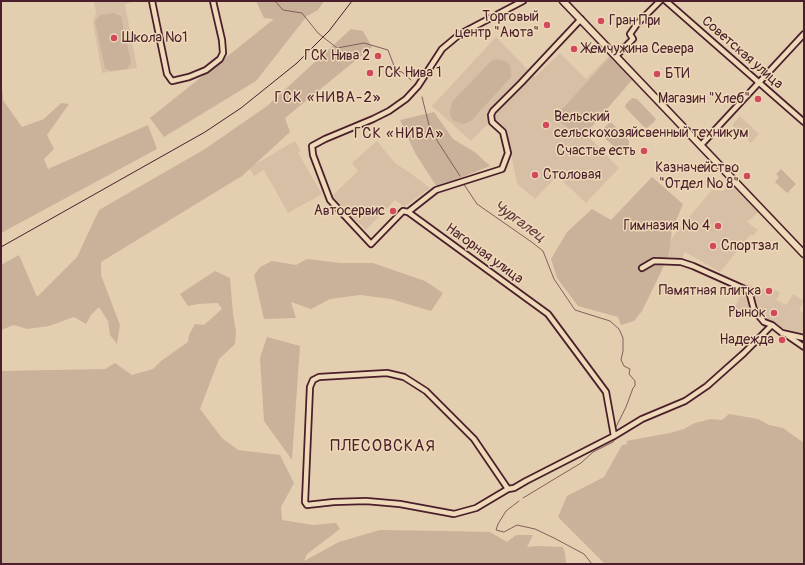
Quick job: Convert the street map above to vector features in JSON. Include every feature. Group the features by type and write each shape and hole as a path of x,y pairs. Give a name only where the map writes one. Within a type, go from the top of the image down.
{"main road":[{"path":"563,1 804,254"}],"street":[{"path":"152,1 167,74 172,81 190,77 206,70 220,59 223,53 222,40 213,1"},
{"path":"523,1 460,34 442,49 418,86 406,99 389,111 331,136 312,146 313,155 330,200 371,244 403,211 408,212 436,190 502,169 508,153 503,132 492,122 491,115 493,111 581,19"},
{"path":"616,56 633,39 630,34 637,24 660,1"},
{"name":"Советская улица","path":"666,1 804,122"},
{"path":"701,145 804,34"},
{"name":"Нагорная улица","path":"408,212 548,314 606,392 614,436"},
{"path":"642,268 654,261 681,262 749,291 754,310 764,322 772,325 804,346"},
{"path":"508,490 474,439 426,391 404,377 387,373 319,377 314,380 310,387 304,502 307,505 366,501 400,504 454,514 476,508 614,436 642,419 685,401 707,386 744,353 772,325"},
{"path":"785,334 804,338"}],"shaded area":[{"name":"Школа №1","path":"94,1 136,1 125,4 137,68 102,73 93,22 96,13"},
{"path":"256,1 324,1 318,10 307,16 256,81 164,137 150,118 274,19 264,18"},
{"name":"Школа №1","path":"113,13 121,16 131,62 127,69 111,71 105,68 95,22 100,15"},
{"path":"351,29 363,31 372,47 285,118 290,132 242,176 101,262 101,275 120,325 117,344 110,335 108,321 99,307 91,315 86,324 74,317 49,326 27,329 14,325 1,330 1,265 19,255 37,297 77,257 99,210 205,149 267,106"},
{"name":"Вельский сельскохозяйсвенный техникум","path":"496,37 535,77 560,53 586,79 609,56 631,80 585,133 619,168 586,203 557,176 535,199 517,184 507,131 493,119 471,141 432,106"},
{"path":"610,57 632,80 581,139 555,117"},
{"path":"496,59 505,61 509,64 511,68 511,77 471,121 463,124 454,121 451,117 450,111 452,102 491,61"},
{"path":"1,73 3,100 22,127 44,119 61,103 69,104 47,135 54,149 44,159 48,169 148,125 157,149 1,233"},
{"path":"632,98 637,99 656,119 647,128 644,127 625,107"},
{"path":"434,112 453,139 476,153 490,166 437,187 415,153 400,120"},
{"path":"740,116 759,134 751,143 732,125"},
{"path":"609,123 612,123 629,141 629,146 623,152 619,152 601,134 602,130"},
{"path":"295,141 301,151 298,153 322,194 288,213 264,170 254,176 249,168"},
{"path":"377,141 395,163 430,188 404,207 395,200 366,230 332,196 358,171 352,163"},
{"path":"781,169 796,184 787,193 775,182 779,177 776,174"},
{"path":"652,177 683,204 672,230 669,253 642,311 634,321 621,325 618,317 578,306 557,278 551,259 567,232 592,209 611,220"},
{"name":"Гимназия № 4","path":"733,181 761,210 747,222 758,230 753,236 751,234 720,272 685,252 680,261 661,257 674,235 712,190 723,191"},
{"path":"307,259 340,263 373,263 425,281 443,293 431,311 391,299 360,295 330,299 311,309 291,302 296,318 264,319 254,275 260,267 272,261 296,265"},
{"path":"215,271 230,278 236,332 235,344 219,359 200,409 222,438 238,450 280,455 294,483 281,507 282,520 313,525 336,523 340,529 307,554 304,561 339,542 380,530 490,532 507,542 516,535 533,535 527,547 563,547 566,564 1,564 1,371 105,369 115,363 132,375 153,369 161,361 188,342 189,335 195,324 204,325 222,309 218,303 188,306 180,294"},
{"path":"744,284 759,289 772,288 780,293 776,300 786,305 793,294 804,301 799,310 804,314 804,334 782,328 765,329 759,322 747,313 738,317 733,313"},
{"path":"267,337 300,346 292,460 264,421 260,358"},
{"path":"729,414 758,419 769,425 783,428 804,443 804,564 605,564 558,517 567,496 604,477 622,445 628,444 626,441 670,433 684,429 695,423 711,419 722,420"}],"waterway":[{"name":"Чургалец","path":"275,1 283,10 302,13 318,33 337,48 364,43 388,50 396,71 402,72 411,80"},
{"name":"Чургалец","path":"422,97 429,125 460,176"},
{"name":"Чургалец","path":"463,183 477,204 543,251 554,279 575,310 610,321 619,329 623,338 621,360 624,366 630,369 629,374 635,381 635,386 616,427"},
{"name":"Чургалец","path":"523,498 581,463 593,452 613,442 617,437"},
{"name":"Чургалец","path":"519,501 506,511 496,530 504,532 517,525 535,529 584,554 592,564"}],"railway":[{"path":"1,247 205,132 241,108 297,63 329,31 352,1"}],"place":[{"name":"Гран При","path":"601,21"},
{"name":"Торговый центр \"Аюта\"","path":"547,25"},
{"name":"Школа №1","path":"114,38"},
{"name":"Жемчужина Севера","path":"574,49"},
{"name":"ГСК Нива 2","path":"378,56"},
{"name":"ГСК Нива 1","path":"370,73"},
{"name":"БТИ","path":"657,74"},
{"name":"Магазин \"Хлеб\"","path":"758,99"},
{"name":"Вельский сельскохозяйсвенный техникум","path":"546,125"},
{"name":"Счастье есть","path":"644,151"},
{"name":"Столовая","path":"535,175"},
{"name":"Казначейство \"Отдел № 8\"","path":"747,176"},
{"name":"Автосервис","path":"393,211"},
{"name":"Гимназия № 4","path":"718,226"},
{"name":"Спортзал","path":"713,246"},
{"name":"Памятная плитка","path":"769,291"},
{"name":"Рынок","path":"774,313"},
{"name":"Надежда","path":"782,340"}],"district":[{"name":"ГСК «НИВА-2»","path":"328,98"},
{"name":"ГСК «НИВА»","path":"399,134"},
{"name":"ПЛЕСОВСКАЯ","path":"383,447"}]}
